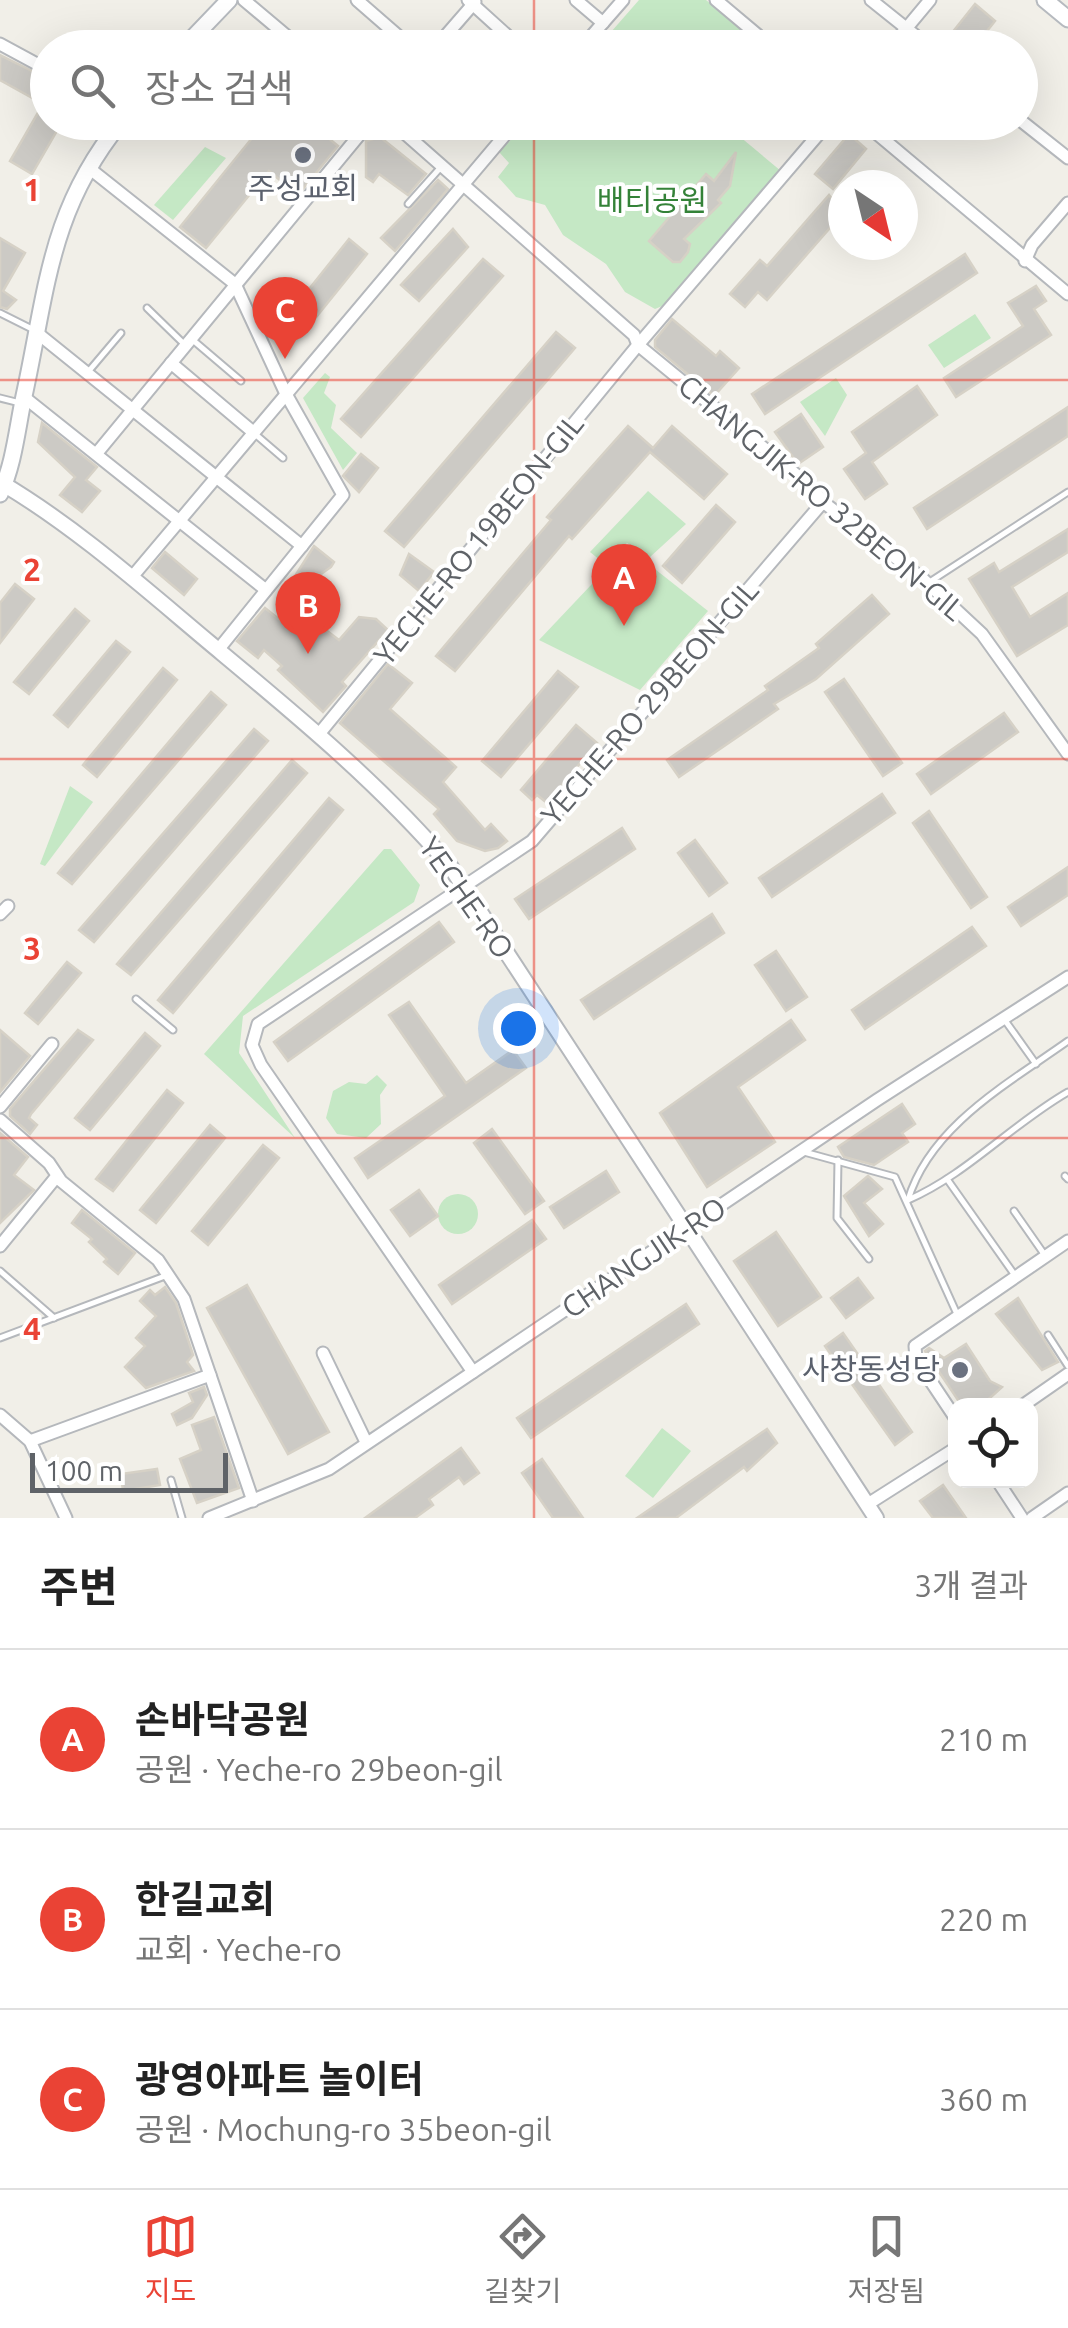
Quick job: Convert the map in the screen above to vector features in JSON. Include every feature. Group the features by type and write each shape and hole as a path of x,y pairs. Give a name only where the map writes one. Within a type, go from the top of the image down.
{"main road":[{"path":"202,30 229,0"},
{"path":"1045,0 1068,19"},
{"path":"2,487 57,232 109,140"}],"street":[{"path":"244,0 280,30"},
{"path":"357,0 391,30"},
{"path":"576,0 602,23"},
{"path":"596,30 622,0"},
{"path":"716,0 752,30"},
{"path":"871,0 908,30"},
{"path":"906,28 930,0"},
{"path":"449,30 472,1 503,30"},
{"path":"0,44 30,60"},
{"path":"1038,134 1068,158"},
{"path":"97,453 355,140"},
{"name":"CHANGJIK-RO 32BEON-GIL","path":"413,140 634,335 638,346 810,486 823,502 928,583 1009,667 1068,754"},
{"path":"132,577 466,184 498,140"},
{"name":"YECHE-RO 19BEON-GIL","path":"319,734 638,346 815,140"},
{"path":"884,140 1068,294"},
{"path":"90,168 236,284 286,394 344,495 218,650"},
{"path":"1025,261 1032,244 1068,203"},
{"path":"36,332 302,546"},
{"path":"170,363 253,432"},
{"path":"23,400 97,453 266,590"},
{"name":"YECHE-RO","path":"2,487 27,496 132,577 398,805 462,887 872,1511"},
{"name":"YECHE-RO 29BEON-GIL","path":"474,1372 261,1065 252,1045 258,1024 274,1009 532,841 823,502"},
{"name":"CHANGJIK-RO","path":"210,1518 320,1474 1068,977"},
{"path":"0,1106 52,1044"},
{"path":"0,1120 58,1176 158,1260 184,1299 253,1502"},
{"path":"0,1246 58,1176"},
{"path":"948,1407 916,1359 915,1346 1068,1241"},
{"path":"322,1353 366,1442"},
{"path":"30,1441 210,1374"},
{"path":"1034,1398 1068,1374"},
{"path":"0,1415 30,1441 66,1518"},
{"path":"872,1511 948,1454"},
{"path":"1002,1488 1022,1518"},
{"path":"1032,1518 1068,1493"}],"lane":[{"path":"408,204 442,165"},
{"path":"147,308 241,381"},
{"path":"0,313 36,332"},
{"path":"88,372 120,333"},
{"path":"0,398 23,400"},
{"path":"253,432 283,458"},
{"path":"928,583 1068,492"},
{"path":"136,999 174,1030"},
{"path":"1004,1020 1036,1064"},
{"path":"908,1200 914,1178 937,1144 978,1105 1068,1041"},
{"path":"908,1200 947,1179 1035,1111 1067,1094"},
{"path":"802,1151 895,1177 958,1316"},
{"path":"838,1160 837,1218 869,1259"},
{"path":"947,1179 1016,1276"},
{"path":"1014,1211 1046,1256"},
{"path":"0,1271 54,1318"},
{"path":"0,1338 168,1275"},
{"path":"1048,1336 1068,1366"},
{"path":"171,1480 182,1518"}],"green space":[{"path":"639,0 706,0 744,30 613,30"},
{"name":"배티공원","path":"511,140 744,140 781,171 667,304 655,309 625,292 606,264 563,235 545,205 516,197 498,177 509,163 499,152"},
{"path":"205,147 226,158 173,220 154,205"},
{"path":"975,314 991,338 944,368 928,345"},
{"path":"325,373 330,377 324,393 336,405 331,428 357,453 343,470 303,398"},
{"path":"836,378 847,395 825,436 800,402"},
{"path":"648,491 686,524 650,557 627,543 606,565 590,552"},
{"path":"627,547 708,611 640,690 539,640"},
{"path":"70,786 93,802 45,866 40,864"},
{"path":"384,849 391,849 420,885 414,902 243,1016 239,1053 295,1138 204,1054"},
{"path":"377,1075 387,1085 380,1095 381,1124 366,1138 337,1134 326,1118 333,1091 349,1082 366,1084"},
{"path":"458,1194 472,1200 478,1214 472,1228 458,1234 444,1228 438,1214 444,1200"},
{"path":"662,1428 691,1451 653,1498 625,1476"}],"building":[{"path":"975,4 995,21 988,30 954,30"},
{"path":"0,55 30,70 30,97 0,80"},
{"path":"30,126 30,140 52,140 32,174 10,161"},
{"path":"250,140 331,140 338,146 298,195 269,171 206,248 180,227"},
{"path":"384,140 426,174 408,195 379,174 373,182 366,177 366,141"},
{"path":"844,140 856,140 866,149 849,170 828,170 828,185 815,174"},
{"path":"736,152 730,186 718,200 721,203 684,239 690,244 688,252 680,262 673,262 649,241 706,174 714,181"},
{"path":"438,180 448,189 395,251 381,238"},
{"path":"828,196 828,230 767,300 758,292 745,307 730,294 760,260 767,266"},
{"path":"453,229 468,247 419,301 401,285"},
{"path":"0,238 25,253 3,291 16,300 7,309 0,307"},
{"path":"349,239 367,254 300,337 282,323"},
{"path":"965,254 977,273 765,414 752,394"},
{"path":"483,259 503,276 361,437 341,419"},
{"path":"1036,286 1046,301 1034,309 1051,335 956,397 944,378 1023,326 1008,303"},
{"path":"672,319 716,356 720,351 739,368 714,396 655,347 655,340"},
{"path":"556,332 575,348 404,547 385,531"},
{"path":"917,386 937,415 872,462 887,484 865,499 844,469 866,453 852,432"},
{"path":"1068,407 1068,436 927,529 914,508"},
{"path":"801,414 823,447 798,464 775,432"},
{"path":"42,423 97,467 86,480 100,491 82,512 60,495 75,477 38,442"},
{"path":"628,426 653,448 672,426 727,474 704,499 650,452 572,539 569,536 455,671 436,656 551,520 547,517"},
{"path":"361,454 378,468 359,492 343,476"},
{"path":"716,505 735,522 682,583 663,566"},
{"path":"1068,529 1068,552 1012,587 1030,617 1068,593 1068,625 1017,656 969,579 994,563 999,572"},
{"path":"314,546 334,562 331,567 321,574 295,576"},
{"path":"165,552 197,579 184,595 152,568"},
{"path":"409,554 434,572 419,591 400,575"},
{"path":"15,584 34,599 0,643 0,603"},
{"path":"872,595 889,614 816,679 774,704 778,709 679,777 667,760 768,690 765,686 819,648 816,644"},
{"path":"265,608 285,624 301,611 339,640 359,617 376,619 388,630 342,682 346,686 323,712 278,670 282,666 264,650 258,658 237,641"},
{"path":"75,609 89,621 29,694 14,682"},
{"path":"116,641 130,652 68,727 54,715"},
{"path":"388,664 412,683 390,709 456,767 443,782 485,830 491,824 507,841 498,848 485,851 457,841 434,814 439,809 340,723"},
{"path":"163,668 177,680 97,777 83,765"},
{"path":"558,671 578,687 501,777 482,761"},
{"path":"844,679 902,763 883,776 825,692"},
{"path":"211,692 226,705 72,884 58,873"},
{"path":"1004,713 1018,732 931,794 917,774"},
{"path":"576,725 597,743 547,803 537,795 532,800 521,790"},
{"path":"254,729 268,741 94,942 79,930"},
{"path":"292,760 307,773 131,975 117,964"},
{"path":"882,794 895,813 772,897 759,878"},
{"path":"329,798 343,810 173,1013 158,1000"},
{"path":"929,811 987,897 971,908 913,823"},
{"path":"622,828 635,849 529,919 515,899"},
{"path":"695,840 727,883 709,896 678,853"},
{"path":"1068,867 1068,895 1021,926 1008,907"},
{"path":"712,914 724,933 594,1019 581,1000"},
{"path":"439,922 454,942 288,1061 274,1042"},
{"path":"972,927 986,946 865,1029 852,1010"},
{"path":"776,951 807,997 786,1011 755,965"},
{"path":"67,962 81,973 38,1024 25,1013"},
{"path":"409,1002 466,1083 513,1050 526,1068 368,1178 355,1158 445,1096 389,1015"},
{"path":"791,1020 805,1040 738,1087 775,1142 707,1187 660,1113"},
{"path":"0,1030 30,1056 0,1092"},
{"path":"78,1030 93,1040 31,1114 29,1118 37,1125 30,1134 10,1116 10,1109"},
{"path":"145,1033 160,1046 90,1130 75,1118"},
{"path":"167,1090 183,1103 113,1191 96,1179"},
{"path":"902,1104 915,1124 902,1133 908,1142 874,1165 844,1157 838,1147"},
{"path":"210,1125 225,1138 156,1223 140,1210"},
{"path":"492,1129 544,1201 525,1214 474,1143"},
{"path":"0,1133 28,1157 14,1175 34,1190 0,1223"},
{"path":"263,1145 279,1158 208,1245 192,1231"},
{"path":"606,1171 619,1192 564,1228 550,1207"},
{"path":"868,1176 882,1189 864,1203 883,1224 869,1236 844,1196"},
{"path":"419,1190 438,1216 410,1236 391,1210"},
{"path":"82,1210 135,1253 118,1274 89,1242 92,1239 72,1223"},
{"path":"532,1220 546,1239 452,1304 439,1285"},
{"path":"776,1232 821,1297 778,1326 734,1261"},
{"path":"858,1278 873,1298 846,1318 831,1298"},
{"path":"247,1285 329,1432 288,1454 207,1308"},
{"path":"165,1287 176,1303 193,1355 187,1362 194,1371 146,1388 125,1367 145,1346 136,1338 156,1316 140,1301 150,1290 155,1295"},
{"path":"1018,1298 1058,1362 1042,1370 996,1314"},
{"path":"686,1304 699,1324 531,1438 517,1418"},
{"path":"843,1333 912,1432 895,1445 825,1346"},
{"name":"사창동성당","path":"966,1344 990,1381 1002,1387 990,1398 957,1398 925,1351 929,1348 944,1358"},
{"path":"204,1387 207,1395 192,1418 177,1425 172,1414 193,1402 189,1393"},
{"path":"214,1417 239,1488 197,1503 180,1459 201,1450 192,1425"},
{"path":"767,1429 777,1443 747,1471 744,1467 676,1518 637,1518"},
{"path":"461,1448 479,1473 464,1484 459,1477 429,1499 433,1505 415,1518 365,1518"},
{"path":"542,1459 583,1518 553,1518 522,1473"},
{"path":"157,1469 160,1485 123,1491 121,1474"},
{"path":"943,1485 966,1518 933,1518 920,1501"}],"place":[{"name":"주성교회","path":"303,155"},
{"name":"광영아파트 놀이터","path":"285,359"},
{"name":"손바닥공원","path":"624,626"},
{"name":"한길교회","path":"308,654"},
{"name":"사창동성당","path":"960,1370"}]}
